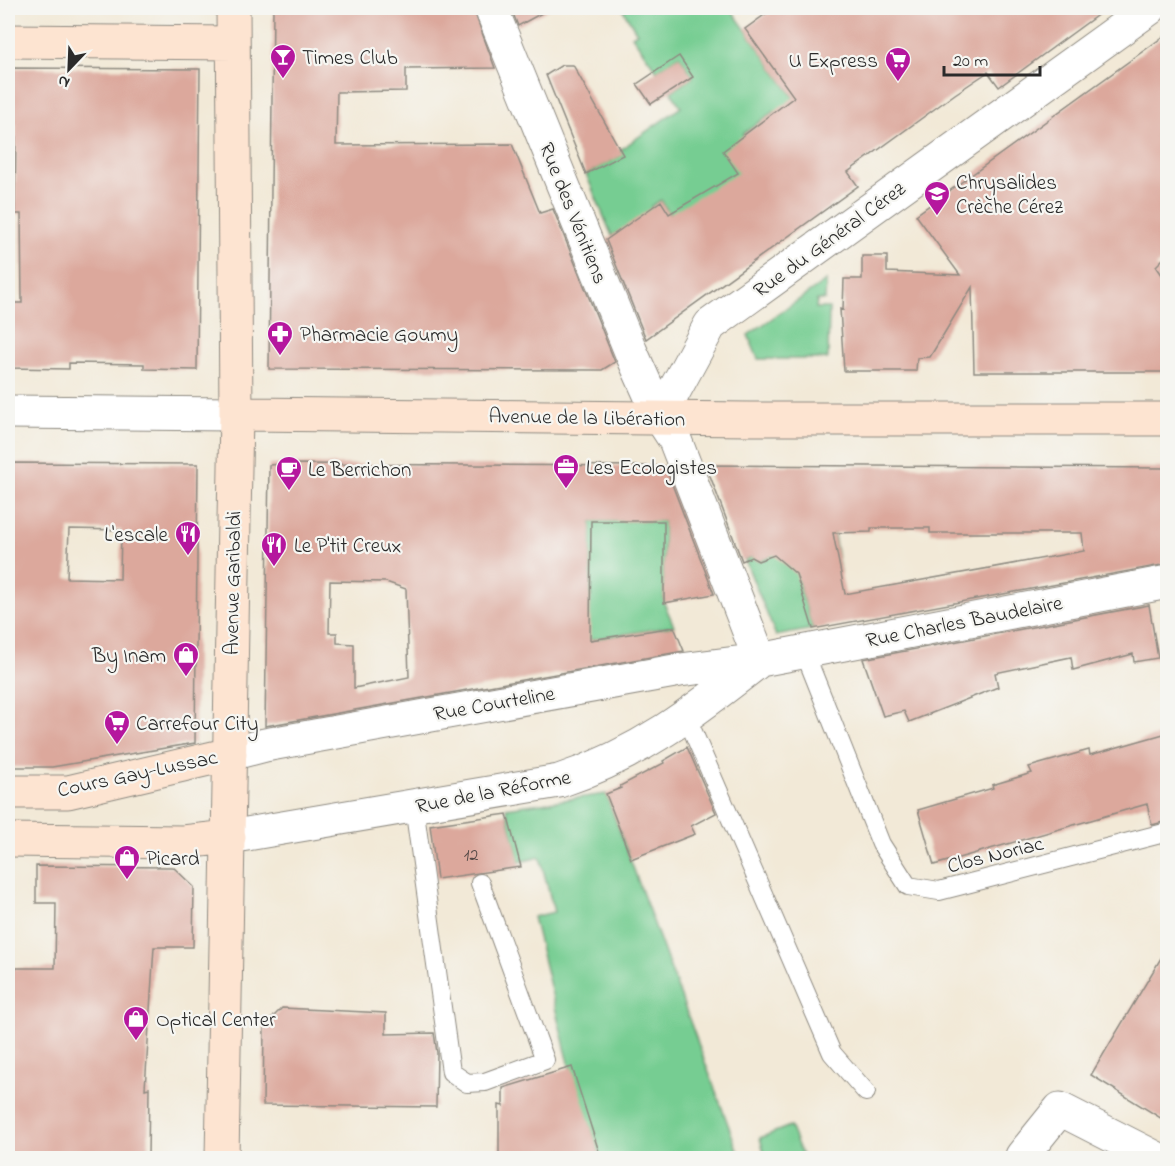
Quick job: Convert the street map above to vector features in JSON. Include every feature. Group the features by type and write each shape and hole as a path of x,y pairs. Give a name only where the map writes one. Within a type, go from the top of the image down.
{"main road":[{"name":"Avenue Garibaldi","path":"222,1158 236,414 233,8"},
{"path":"8,41 233,43"},
{"name":"Avenue de la Libération","path":"236,414 1167,419"},
{"name":"Cours Gay-Lussac","path":"8,792 68,792 230,754"},
{"path":"8,840 183,842 229,837"}],"street":[{"name":"Rue des Vénitiens","path":"491,8 626,341 660,417 675,441 760,660"},
{"name":"Rue du Général Cérez","path":"660,417 710,325 1150,8"},
{"name":"Avenue de la Libération","path":"8,412 236,414"},
{"name":"Rue Charles Baudelaire","path":"760,660 1167,582"},
{"name":"Rue Courteline","path":"230,754 265,745 680,670 760,660"},
{"name":"Rue de la Réforme","path":"229,837 567,779 612,761 687,718 760,660"},
{"path":"1022,1156 1060,1109 1156,1158"}],"lane":[{"name":"Clos Noriac","path":"804,651 881,844 908,886 939,891 1167,832"},
{"path":"687,718 832,1053 866,1092"},
{"path":"414,806 452,1072 467,1083 485,1082 545,1059 480,884"}],"green space":[{"path":"627,8 730,8 828,145 792,134 774,111 743,134 756,179 667,220 669,213 661,200 651,206 654,212 612,236 586,174 622,155 620,150 681,107 671,92 693,77 679,56 657,71 632,36 637,33 623,10"},
{"path":"826,281 825,300 817,300 816,308 829,308 828,359 758,359 748,335"},
{"path":"591,521 664,521 664,603 674,626 589,640"},
{"path":"832,523 840,572 798,580 813,629 776,636 745,560 751,557 759,561 770,557 772,549"},
{"path":"606,794 742,1158 601,1158 570,1068 533,917 554,912 540,857 519,862 506,808"},
{"path":"790,1126 803,1158 745,1158 764,1152 760,1138"}],"building":[{"path":"273,8 473,8 495,68 406,69 406,91 337,92 336,145 512,144 540,213 553,209 615,362 602,370 269,369"},
{"path":"511,8 551,8 518,26"},
{"path":"774,8 1107,8 999,87 988,72 955,94 848,172 858,186 646,339 606,240 661,201 669,214 738,173 723,151 794,97 745,29"},
{"path":"1167,34 1167,255 1156,266 1167,282 1167,372 974,372 972,287 930,357 917,358 916,371 844,371 840,309 843,310 844,279 862,279 862,256 887,256 887,272 960,275 916,215"},
{"path":"679,56 693,77 651,104 637,84"},
{"path":"562,65 573,65 623,155 586,174 546,75"},
{"path":"8,68 200,69 197,370 144,369 144,364 69,363 69,369 8,368 8,303 22,303 21,214 15,214 16,124 8,124"},
{"path":"8,463 198,464 195,743 52,767 8,767","holes":["69,529 121,530 120,579 67,578"]},
{"path":"269,465 665,466 714,594 664,603 664,521 591,521 590,640 674,627 684,651 265,726","holes":["330,581 386,582 406,589 409,677 354,688 354,644 337,643 337,633 329,633"]},
{"path":"706,465 1167,468 1167,564 813,629 796,574 774,555 758,561 751,557 742,561","holes":["871,528 930,528 930,533 1082,533 1084,551 845,594 833,533 871,532"]},
{"path":"1149,605 1158,658 1134,662 1133,654 1073,670 1071,657 995,673 998,687 909,722 904,711 883,716 863,659"},
{"path":"1167,733 1167,821 1152,825 1147,804 934,865 918,810 993,788 992,785 1032,773 1029,767 1089,750 1090,755"},
{"path":"687,747 716,813 691,826 695,834 631,859 606,794 621,788 620,786 664,763 663,761"},
{"path":"507,814 521,867 437,879 430,825"},
{"path":"36,866 173,867 194,887 193,947 154,947 145,1089 149,1088 148,1158 8,1158 8,968 55,968 56,903 36,903"},
{"path":"1167,948 1167,1122 1091,1075"},
{"path":"282,1008 386,1013 386,1034 434,1033 437,1053 436,1107 263,1105 264,1026"},
{"path":"572,1067 601,1158 499,1158 499,1105 503,1106 503,1088"}],"place":[{"name":"Times Club","path":"283,80"},
{"name":"U Express","path":"898,83"},
{"name":"Chrysalides Crèche Cérez","path":"937,217"},
{"name":"Pharmacie Goumy","path":"280,357"},
{"name":"Les Ecologistes","path":"566,490"},
{"name":"Le Berrichon","path":"289,492"},
{"name":"L'escale","path":"188,557"},
{"name":"Le P'tit Creux","path":"274,568"},
{"name":"By Inam","path":"186,678"},
{"name":"Carrefour City","path":"117,746"},
{"name":"Picard","path":"127,881"},
{"name":"Optical Center","path":"136,1042"}]}
